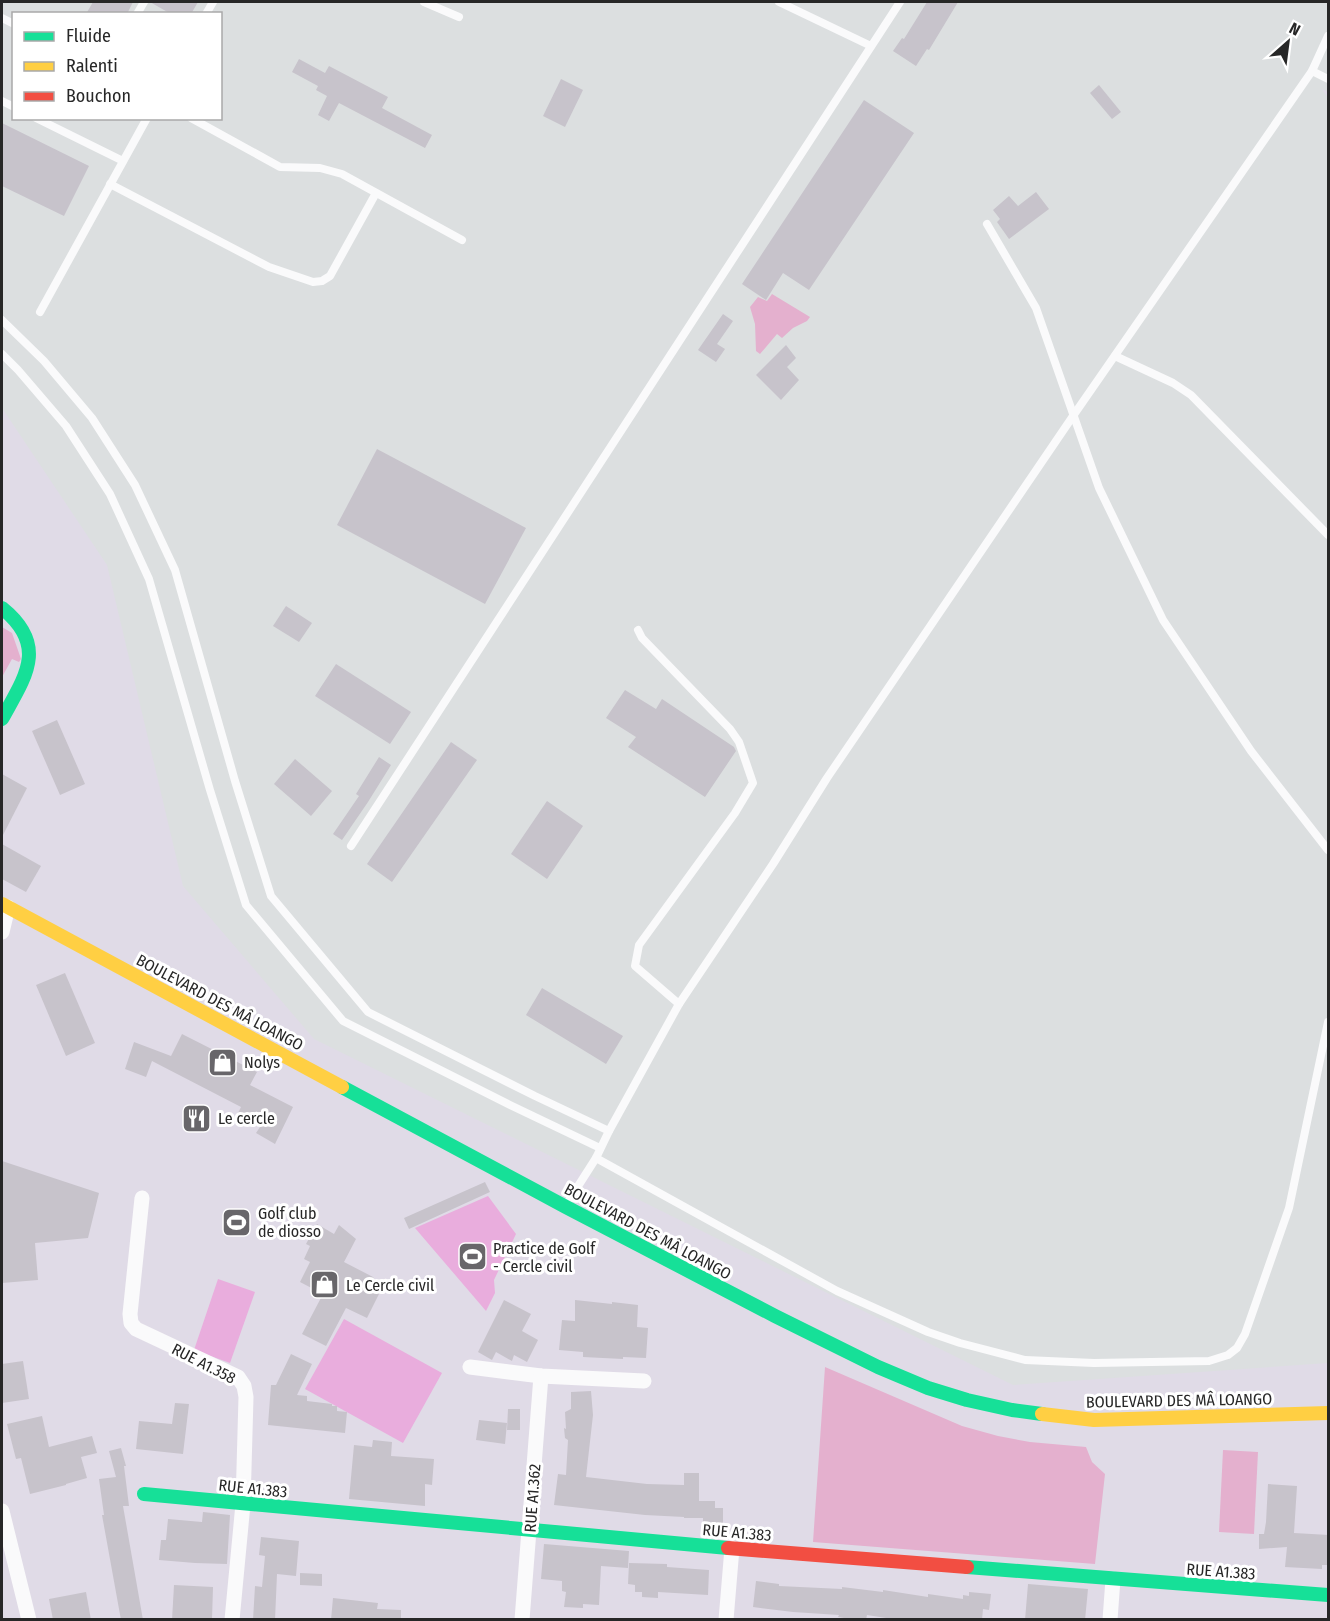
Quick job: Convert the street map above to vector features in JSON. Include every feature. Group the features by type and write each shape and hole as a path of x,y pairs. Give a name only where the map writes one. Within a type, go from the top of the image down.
{"street":[{"path":"2,608 16,621 25,634 29,650 27,672 2,719"},
{"path":"2,932 5,906"},
{"name":"BOULEVARD DES MÂ LOANGO","path":"5,906 566,1207 775,1316 928,1388 1012,1410 1095,1420 1329,1413"},
{"name":"RUE A1.358","path":"142,1198 131,1323 136,1329 238,1377 244,1386 246,1397 243,1504 232,1620"},
{"path":"470,1367 541,1376 644,1381"},
{"name":"RUE A1.362","path":"522,1620 541,1376"},
{"name":"RUE A1.383","path":"144,1494 732,1548 1329,1595"},
{"path":"2,1511 30,1620"},
{"path":"726,1620 732,1548"},
{"path":"1110,1620 1113,1579"}],"lane":[{"path":"424,2 459,17"},
{"path":"779,2 871,46"},
{"path":"351,846 900,2"},
{"path":"566,1207 596,1158 679,1004 834,768 1073,416 1312,71 1329,36"},
{"path":"1312,71 1329,79"},
{"path":"40,120 123,161"},
{"path":"40,312 146,120"},
{"path":"195,120 280,167 320,168 342,174 462,240"},
{"path":"110,184 269,267 313,282 322,281 330,276 376,193"},
{"path":"987,224 1036,308 1099,488 1163,620 1251,751 1329,850"},
{"path":"2,320 44,361 92,418 135,485 175,570 232,770 271,896 368,1012 609,1131"},
{"path":"2,354 66,426 110,494 149,579 246,905 342,1021 600,1148"},
{"path":"1115,356 1173,383 1191,395 1329,535"},
{"path":"638,630 642,638 730,729 739,742 753,783 735,813 639,945 635,966 679,1004"},
{"path":"596,1158 837,1291 939,1335 1025,1359 1094,1363 1209,1361 1228,1355 1237,1348 1245,1334 1292,1196 1329,1022"}],"shaded area":[{"path":"2,2 1328,2 1328,92 1322,89 1328,98 1328,1363 1013,1385 314,1039 183,886 107,565 2,408"},
{"path":"772,294 810,317 782,338 777,334 760,354 756,351 755,324 750,307 758,297 767,301"},
{"path":"2,627 12,633 21,659 19,662 12,659 2,677"},
{"name":"Practice de Golf - Cercle civil","path":"488,1196 516,1234 494,1280 495,1293 486,1311 415,1228"},
{"path":"218,1279 255,1292 230,1363 194,1350"},
{"path":"344,1319 442,1373 403,1443 305,1389"},
{"path":"825,1367 962,1426 1030,1442 1086,1447 1092,1462 1105,1474 1095,1564 813,1542"},
{"path":"1223,1450 1258,1452 1254,1534 1219,1532"}],"building":[{"path":"93,2 133,2 128,12 87,12"},
{"path":"150,2 198,2 192,12 168,12"},
{"path":"927,2 958,2 929,50 927,49 916,66 893,51 902,38 904,39"},
{"path":"299,59 325,73 329,66 388,97 382,108 432,135 425,148 339,103 329,121 318,115 327,96 316,90 318,86 292,72"},
{"path":"561,79 583,90 565,127 543,116"},
{"path":"1099,85 1121,112 1112,119 1090,93"},
{"path":"864,100 914,133 809,290 783,273 766,300 742,284"},
{"path":"2,123 89,166 64,216 2,186"},
{"path":"1036,192 1049,209 1009,239 997,222 1000,219 993,210 1009,196 1018,206"},
{"path":"723,314 733,321 717,344 725,349 716,362 698,350"},
{"path":"786,345 796,358 787,367 799,380 781,400 756,375"},
{"path":"377,449 526,528 485,604 337,525"},
{"path":"286,606 312,623 299,642 273,626"},
{"path":"336,664 411,712 390,744 315,696"},
{"path":"625,690 656,709 662,699 734,747 736,751 705,797 628,747 636,737 606,718"},
{"path":"57,720 85,784 60,795 32,731"},
{"path":"451,742 477,760 392,882 367,864"},
{"path":"379,757 391,765 342,840 333,834 359,796 356,794"},
{"path":"295,759 332,791 311,816 274,784"},
{"path":"2,774 27,788 2,837"},
{"path":"547,801 583,826 547,879 511,854"},
{"path":"2,844 41,866 26,892 2,879"},
{"path":"65,973 95,1043 66,1056 36,985"},
{"path":"542,988 623,1036 606,1064 526,1015"},
{"path":"182,1034 257,1072 250,1085 293,1107 275,1144 256,1133 260,1127 237,1115 241,1107 152,1061 146,1077 125,1069 134,1042 171,1056"},
{"path":"2,1161 99,1193 88,1238 35,1243 38,1280 2,1283"},
{"path":"485,1182 490,1192 409,1229 404,1218"},
{"path":"317,1224 334,1234 339,1225 356,1239 344,1262 373,1277 381,1290 367,1318 346,1308 326,1346 302,1334 323,1294 300,1282 310,1262 304,1259 310,1246 306,1244"},
{"path":"504,1300 531,1314 522,1331 538,1340 527,1362 514,1355 512,1361 496,1352 492,1360 478,1352"},
{"path":"575,1300 638,1305 637,1327 648,1328 646,1358 583,1357 583,1352 559,1350 562,1320 575,1321"},
{"path":"291,1354 312,1364 297,1395 307,1396 307,1401 332,1404 332,1406 337,1406 337,1411 347,1412 345,1433 268,1425 271,1385 276,1385"},
{"path":"23,1361 29,1399 2,1403 2,1364"},
{"path":"591,1391 593,1415 586,1477 647,1484 684,1485 684,1473 699,1473 699,1501 715,1501 715,1508 723,1508 723,1527 703,1527 703,1518 645,1515 554,1505 558,1474 566,1475 568,1440 565,1438 564,1428 566,1429 565,1412 571,1409 571,1392"},
{"path":"175,1403 189,1404 183,1454 136,1449 139,1421 172,1424"},
{"path":"508,1409 520,1409 520,1430 507,1430"},
{"path":"42,1416 49,1447 92,1436 97,1453 81,1457 87,1478 30,1494 21,1458 16,1459 7,1424"},
{"path":"479,1420 507,1423 505,1444 476,1440"},
{"path":"373,1440 392,1442 391,1456 434,1459 432,1485 425,1484 425,1506 349,1499 354,1445 372,1447"},
{"path":"121,1448 126,1466 124,1466 129,1506 123,1506 143,1620 121,1620 102,1515 104,1515 99,1479 116,1477 109,1451"},
{"path":"1268,1484 1297,1486 1294,1533 1329,1535 1329,1565 1322,1565 1322,1569 1285,1567 1287,1547 1259,1549 1259,1534 1264,1534 1266,1522"},
{"path":"203,1512 230,1515 227,1564 159,1560 161,1540 166,1540 168,1519 202,1522"},
{"path":"261,1537 299,1541 296,1576 277,1574 275,1620 253,1620 255,1586 262,1587 265,1556 259,1555"},
{"path":"544,1544 629,1551 628,1568 601,1566 599,1605 583,1604 583,1608 564,1607 566,1592 562,1591 562,1581 541,1579"},
{"path":"629,1563 667,1564 667,1567 709,1570 708,1595 658,1592 658,1598 642,1597 642,1592 635,1592 635,1585 628,1584"},
{"path":"300,1573 322,1574 322,1586 300,1585"},
{"path":"756,1581 779,1584 779,1586 842,1589 842,1587 963,1599 963,1595 969,1596 969,1592 991,1594 989,1610 983,1609 982,1620 899,1620 867,1615 866,1620 856,1620 838,1617 839,1615 753,1607"},
{"path":"1028,1584 1088,1589 1085,1620 1025,1620"},
{"path":"174,1585 213,1587 212,1620 172,1620"},
{"path":"86,1592 91,1620 53,1620 49,1599"},
{"path":"333,1598 378,1603 377,1609 401,1610 401,1620 331,1620"}],"traffic: fast":[{"path":"2,608 25,635 29,649 24,675 2,719"},
{"path":"342,1087 566,1207 878,1367 928,1388 967,1400 1042,1414"},
{"path":"144,1494 728,1548"},
{"path":"967,1567 1328,1595"}],"traffic: slow":[{"path":"2,904 342,1087"},
{"path":"1042,1414 1094,1420 1328,1413"}],"traffic: jam":[{"path":"728,1548 967,1567"}],"place":[{"name":"Nolys","path":"223,1062"},
{"name":"Le cercle","path":"197,1118"},
{"name":"Golf club de diosso","path":"237,1222"},
{"name":"Practice de Golf - Cercle civil","path":"472,1257"},
{"name":"Le Cercle civil","path":"325,1285"}]}
